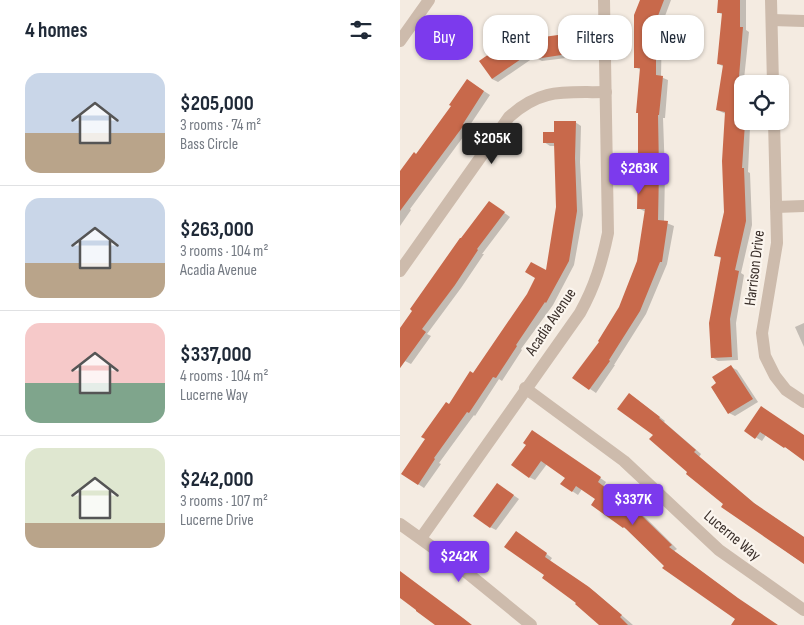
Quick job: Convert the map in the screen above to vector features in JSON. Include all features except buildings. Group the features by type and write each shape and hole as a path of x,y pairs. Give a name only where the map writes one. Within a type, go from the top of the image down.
{"street":[{"path":"400,42 429,0"},
{"name":"Acadia Avenue","path":"421,538 580,312 601,266 608,233 604,0"},
{"path":"771,0 773,75"},
{"path":"772,20 804,21"},
{"path":"400,271 509,117 522,105 538,97 556,93 606,92"},
{"name":"Harrison Drive","path":"774,130 777,244 762,333 765,356 775,376 786,390 804,402"},
{"path":"776,207 804,206"},
{"name":"Lucerne Way","path":"526,388 624,461 719,550 804,610"},
{"path":"400,524 460,567 531,625"}]}
